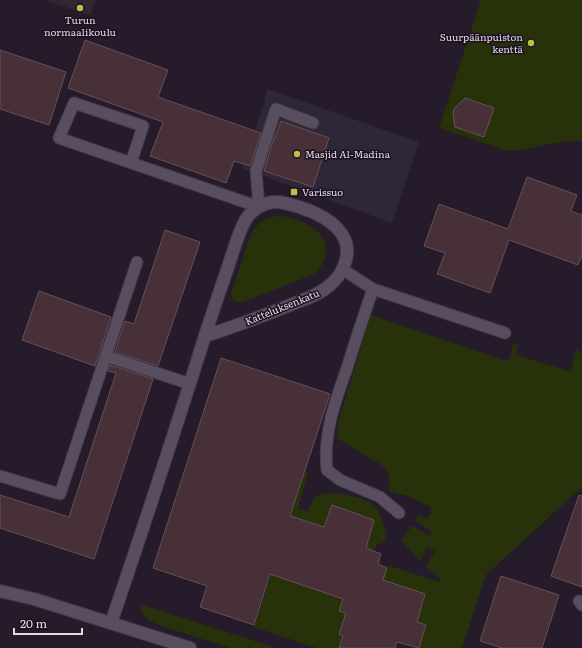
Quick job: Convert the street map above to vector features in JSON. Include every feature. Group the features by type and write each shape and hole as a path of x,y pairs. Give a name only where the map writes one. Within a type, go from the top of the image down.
{"street":[{"name":"Katteluksenkatu","path":"111,623 205,336 241,228 248,216 259,207 274,201 289,203 310,210 338,228 346,241 348,253 336,280 319,293 248,322 205,336"},
{"path":"0,591 34,599 190,648"}],"lane":[{"path":"131,162 143,126 74,103 59,138 259,207 256,171 276,109 313,123"},
{"path":"0,476 60,494 137,262"},
{"path":"342,269 373,289 505,333"},
{"path":"373,289 331,414 327,441 327,470 340,480 380,497 399,513"},
{"path":"106,356 190,384"}],"shaded area":[{"name":"Turun normaalikoulu","path":"44,0 96,0 91,15"},
{"path":"267,89 419,142 392,223 242,168 264,104"}],"green space":[{"name":"Suurpäänpuiston kenttä","path":"481,0 582,0 582,141 549,144 523,150 505,150 439,128"},
{"path":"281,216 295,219 304,223 312,227 321,235 326,247 326,254 321,266 312,275 243,302 236,302 232,299 231,293 254,229 265,220 272,217"},
{"path":"371,315 506,361 510,358 512,345 518,344 516,350 517,355 568,371 572,368 574,355 577,349 582,354 582,487 486,575 462,648 419,648 426,626 417,622 424,601 393,583 383,580 387,565 440,582 441,580 426,566 435,551 427,547 419,560 401,540 413,526 430,536 432,532 415,520 418,515 427,519 431,513 431,507 408,496 389,491 389,477 383,466 337,438 339,419"},
{"path":"305,472 308,473 298,509 308,511 314,499 322,494 330,493 357,497 372,503 376,507 387,534 383,543 377,544 375,551 366,548 374,519 363,515 361,521 329,511 322,533 314,524 303,520 287,580 350,600 339,611 346,613 339,634 343,636 339,648 317,648 254,627"},
{"path":"143,605 276,648 230,648 156,624 144,615 141,609 141,606"}],"building":[{"path":"85,40 168,70 158,97 261,133 250,166 234,161 226,183 150,156 163,122 68,88"},
{"path":"0,50 66,72 49,125 0,109"},
{"path":"465,98 494,108 484,137 455,127 453,114 454,109"},
{"name":"Masjid Al-Madina","path":"281,121 329,138 313,187 264,171"},
{"path":"527,177 577,195 571,211 582,215 582,255 578,265 509,240 490,293 437,274 445,253 424,246 439,204 508,229"},
{"path":"165,230 200,242 158,366 115,352 125,321 134,324"},
{"path":"39,291 111,317 95,366 22,340"},
{"path":"221,358 330,394 290,516 324,527 332,505 374,520 366,548 381,554 378,564 387,568 383,580 425,594 417,622 426,625 419,648 397,642 395,648 339,648 343,636 339,634 346,613 339,611 343,599 270,574 254,625 200,607 207,586 153,568"},
{"path":"110,365 153,379 94,559 0,528 0,495 69,517 116,373 108,371"},
{"path":"579,495 582,496 582,587 551,576"},
{"path":"501,576 559,595 542,648 502,648 480,641"}],"place":[{"name":"Turun normaalikoulu","path":"80,8"},
{"name":"Suurpäänpuiston kenttä","path":"531,43"},
{"name":"Masjid Al-Madina","path":"297,154"},
{"name":"Varissuo","path":"294,192"}]}
